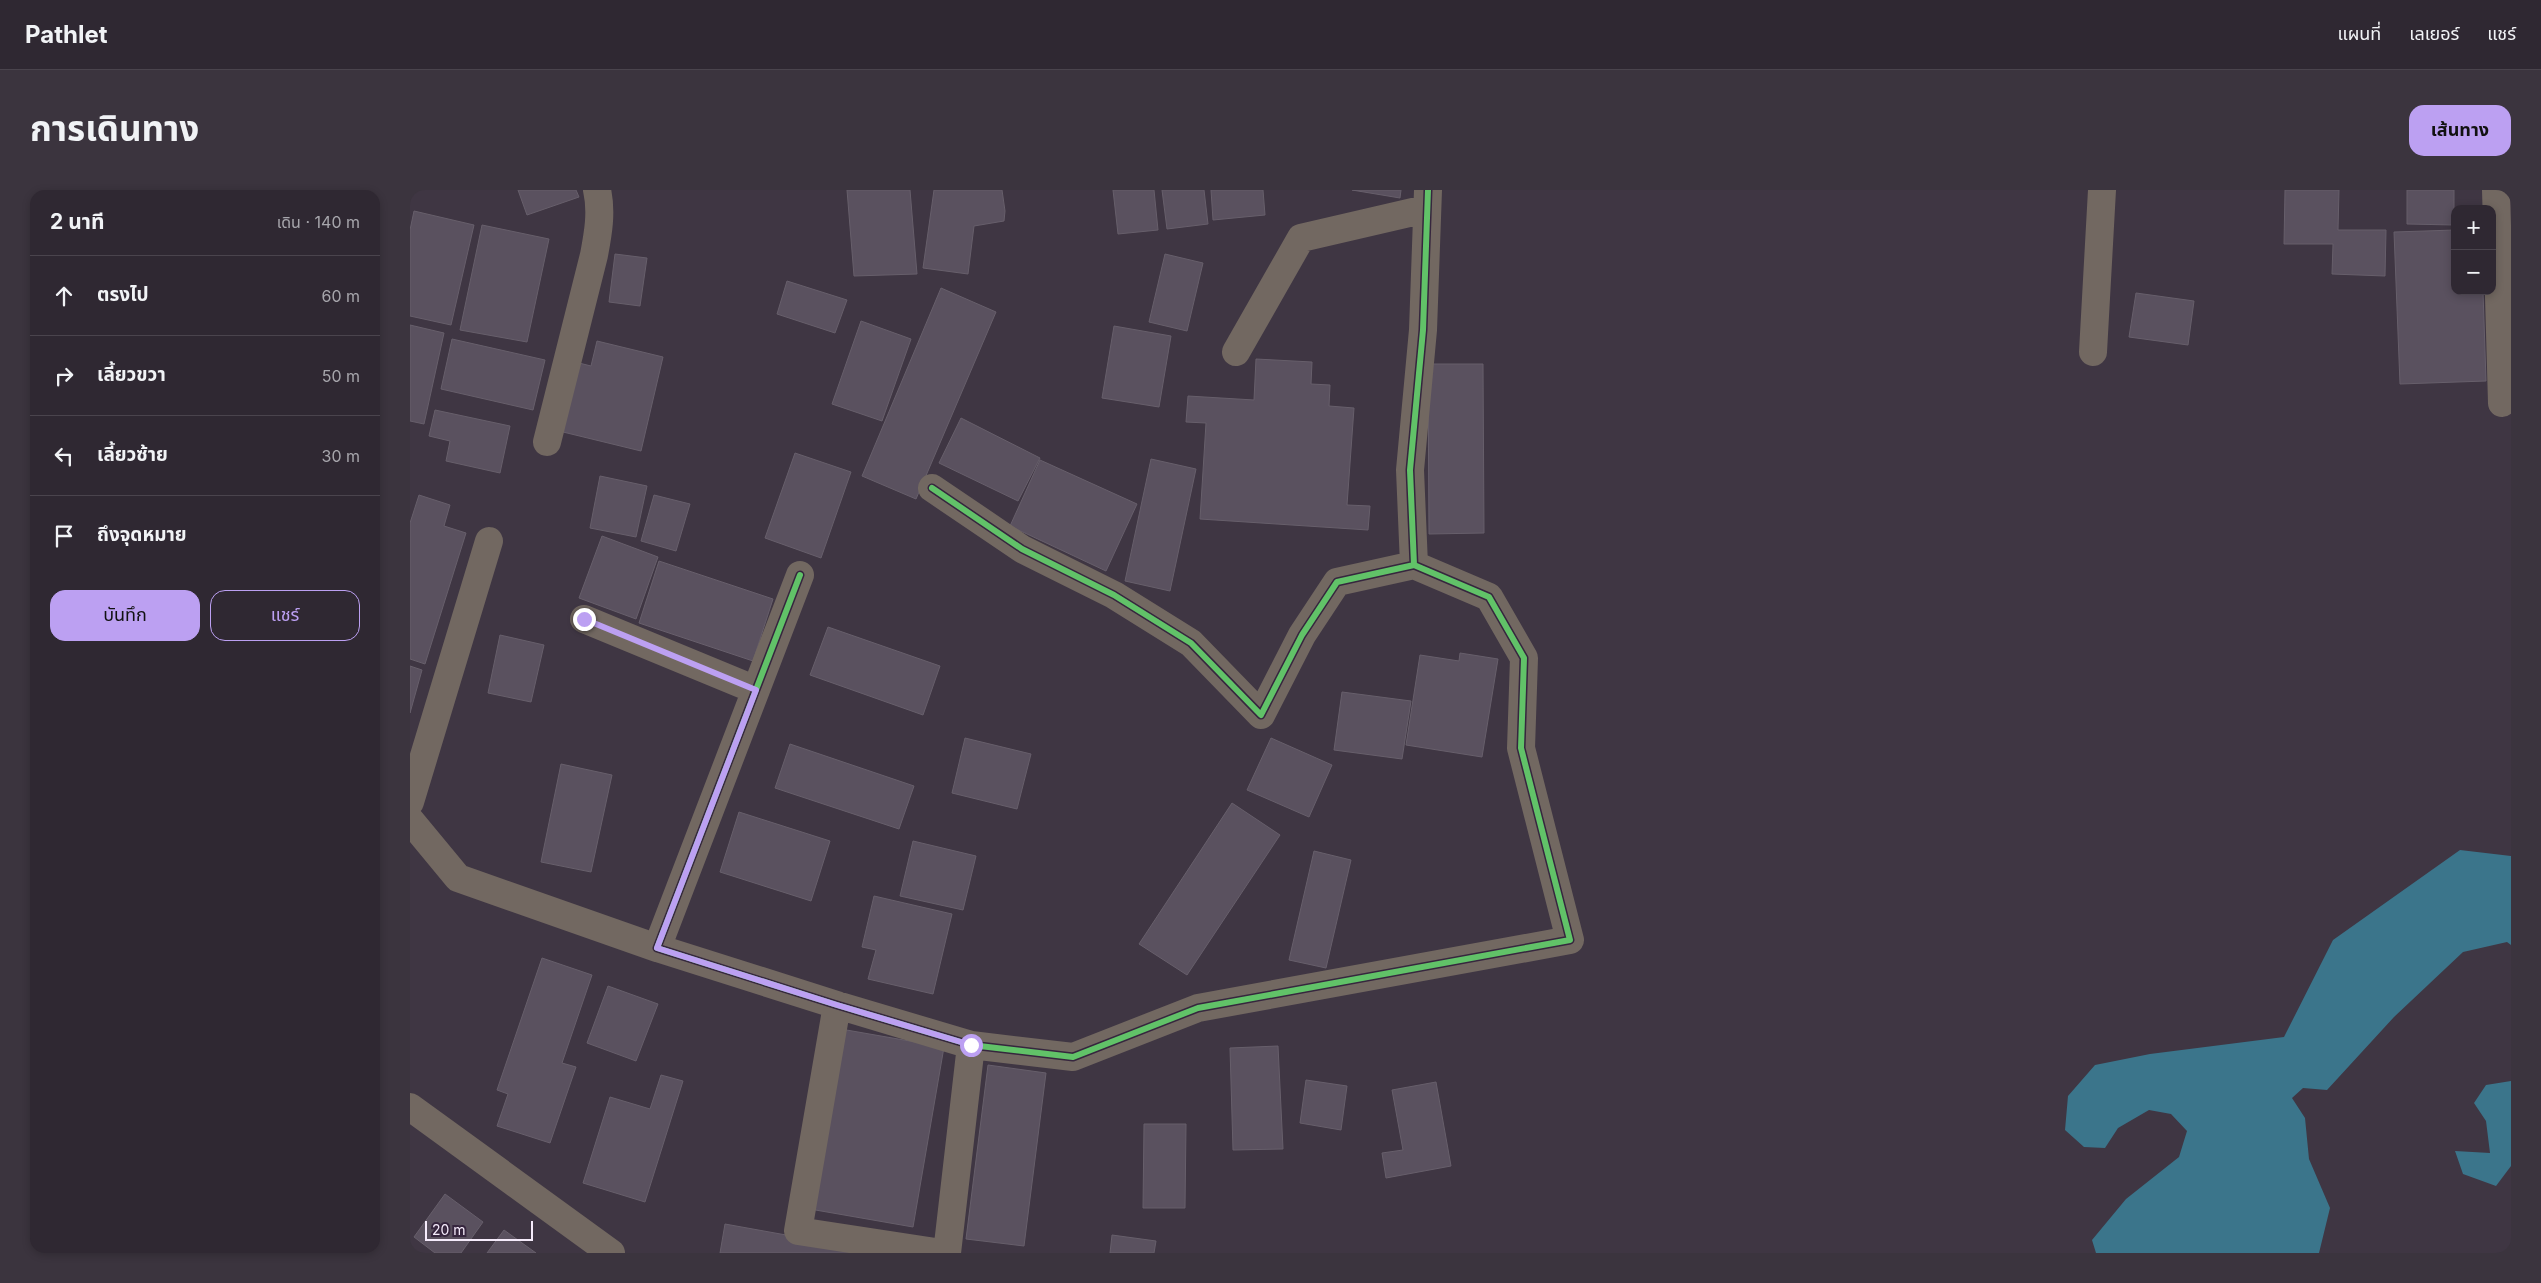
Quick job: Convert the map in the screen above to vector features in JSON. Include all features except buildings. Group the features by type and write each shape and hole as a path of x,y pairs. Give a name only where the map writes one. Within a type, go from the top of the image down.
{"street":[{"path":"547,442 594,255 600,200 597,190"},
{"path":"2093,352 2102,190"},
{"path":"2496,190 2502,403"},
{"path":"1236,352 1301,238 1427,199 1423,330 1410,470 1414,565"},
{"path":"410,820 458,878 657,948 971,1045 1073,1057 1198,1008 1570,940 1521,748 1524,658 1489,597 1414,565 1337,582 1302,635 1261,715 1191,643 1114,595 1022,549 932,488"},
{"path":"410,802 490,541"},
{"path":"657,948 800,575"},
{"path":"584,619 756,690"},
{"path":"837,1005 798,1231 942,1253"},
{"path":"947,1253 971,1045"},
{"path":"413,1117 595,1249"}],"water":[{"path":"2460,850 2511,856 2511,945 2507,942 2463,952 2394,1017 2327,1090 2303,1088 2292,1098 2305,1118 2309,1159 2330,1208 2319,1253 2096,1253 2092,1240 2126,1199 2179,1157 2187,1131 2171,1114 2149,1110 2118,1128 2105,1148 2084,1147 2065,1130 2068,1096 2095,1065 2150,1054 2284,1037 2333,940"},
{"path":"2511,1081 2511,1166 2496,1186 2463,1174 2455,1151 2490,1153 2486,1121 2474,1103 2486,1085"}],"cycle path":[{"path":"800,575 657,948 971,1045 1073,1057 1198,1008 1570,940 1521,748 1524,658 1489,597 1414,565 1410,470 1423,330 1428,190"},
{"path":"932,488 1022,549 1114,595 1191,643 1261,715 1302,635 1337,582 1414,565"}],"route":[{"path":"584,619 756,690 657,948 971,1045"}]}
